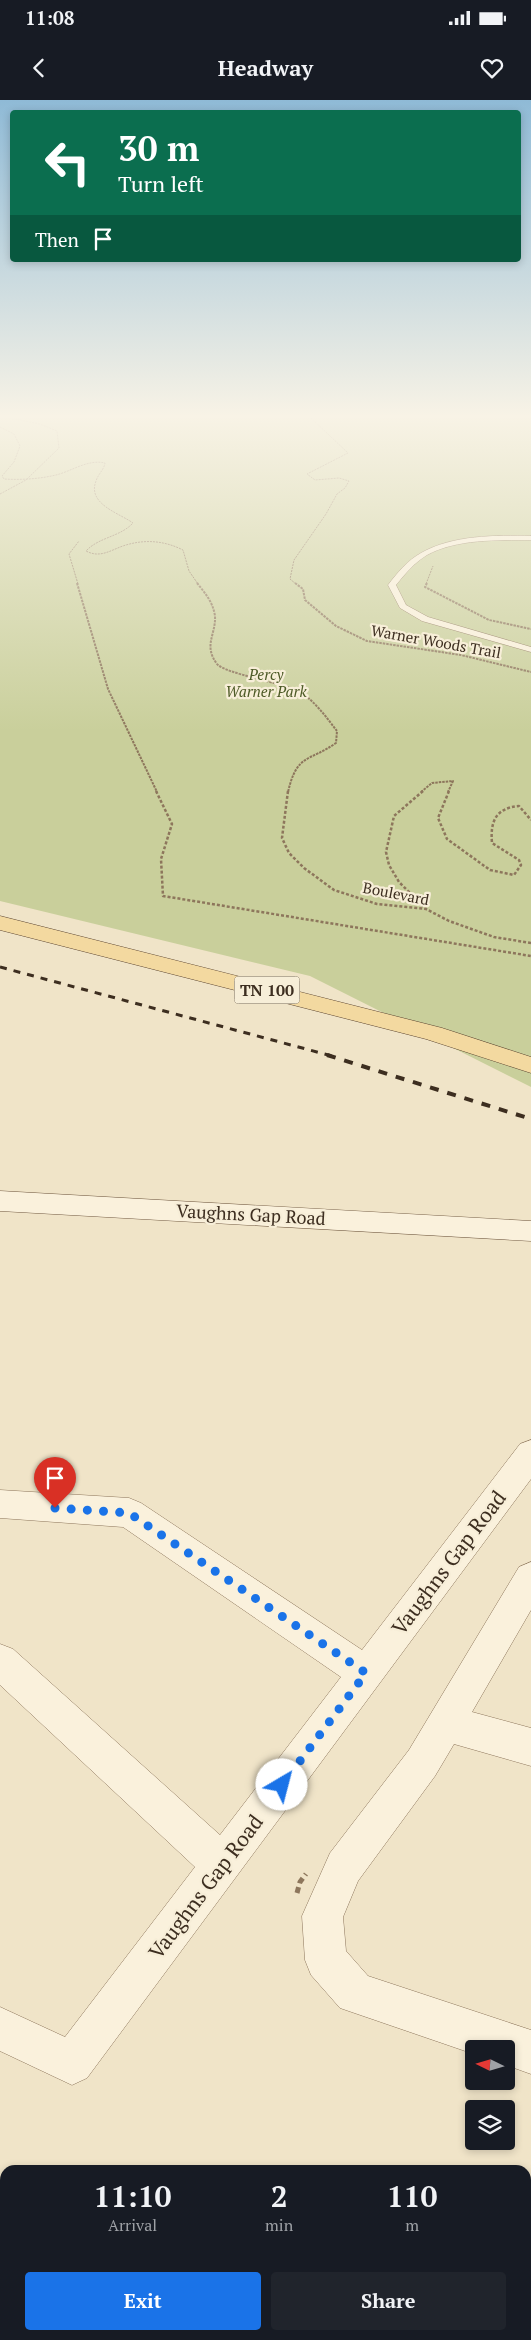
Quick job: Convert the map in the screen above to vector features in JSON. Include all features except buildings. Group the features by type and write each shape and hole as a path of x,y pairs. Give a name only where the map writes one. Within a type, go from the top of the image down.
{"main road":[{"name":"TN 100","path":"0,923 434,1032 531,1065"}],"street":[{"name":"Vaughns Gap Road","path":"0,1201 531,1231"},
{"name":"Vaughns Gap Road","path":"0,2029 72,2063 531,1454"},
{"path":"0,1504 129,1513 366,1673"},
{"path":"531,1578 422,1763 344,1867 322,1916 326,1960 355,1993 531,2052"},
{"path":"0,1661 222,1864"},
{"path":"446,1723 531,1747"}],"lane":[{"path":"531,538 492,539 430,551 409,565 392,585 403,606 425,620 531,650"}],"path":[{"name":"Boulevard","path":"131,523 127,531 101,540 86,551 90,555 102,555 126,545 147,541 169,543 183,550 189,571 212,603 215,618 208,648 217,664 222,669 268,680 298,691 323,713 336,731 336,744 329,749 306,758 292,777 282,829 282,838 289,853 304,868 334,890 369,902 426,909 449,921 494,938 531,943"},
{"name":"Warner Woods Trail","path":"320,523 294,560 290,579 303,589 305,600 326,618 357,638 395,646 436,650 501,662 531,672"},
{"path":"79,540 69,554 108,689 172,824 161,859 163,896 531,956"},
{"path":"441,563 433,566 425,587 489,620 531,629"},
{"path":"426,909 399,882 389,865 386,852 394,816 432,784 453,781 438,818 447,839 490,870 514,875 521,865 519,860 492,843 490,827 498,812 511,806 519,806 531,820"}],"green space":[{"name":"Percy Warner Park","path":"0,523 531,523 531,1087 310,976 0,901"}],"railway":[{"path":"0,967 332,1056"},
{"path":"327,1055 531,1119"}],"route":[{"path":"55,1508 129,1513 366,1673 282,1785"}]}
